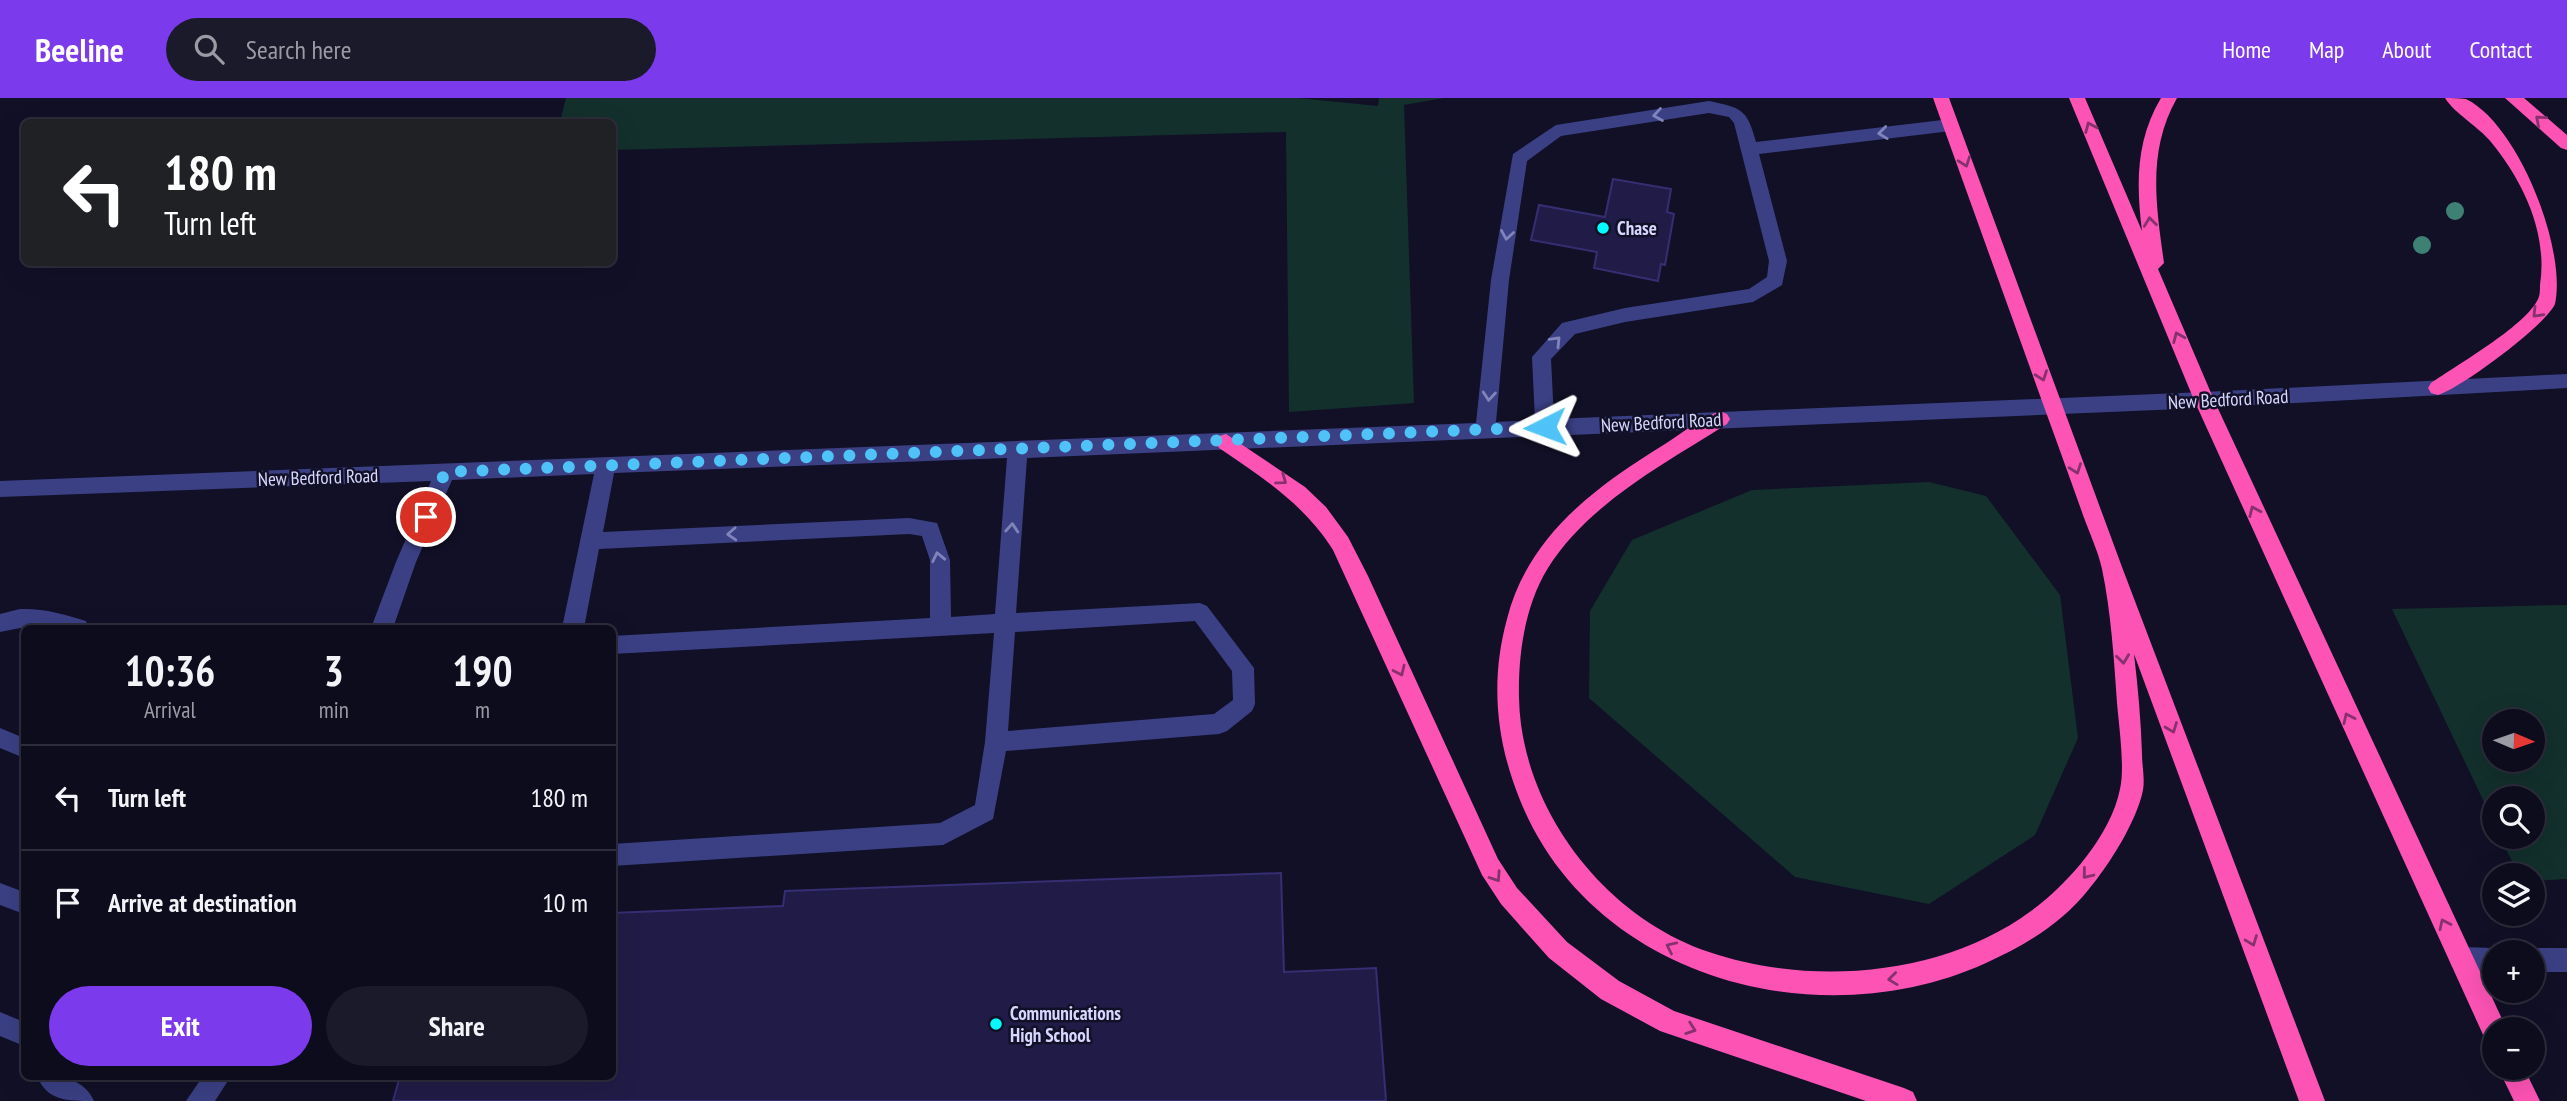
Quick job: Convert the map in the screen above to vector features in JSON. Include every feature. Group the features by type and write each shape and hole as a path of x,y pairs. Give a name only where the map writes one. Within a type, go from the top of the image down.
{"highway":[{"path":"1941,98 2112,567 2312,1101"},
{"path":"2077,98 2204,400 2488,1017"},
{"path":"2158,290 2146,169 2150,139 2169,98"},
{"path":"2438,388 2527,323 2552,294 2562,261 2563,243 2558,220 2543,186 2523,157 2490,124 2453,98"},
{"path":"2513,98 2567,144"},
{"path":"1720,419 1615,485 1569,526 1548,550 1531,577 1519,607 1511,639 1506,694 1508,730 1516,767 1535,811 1556,847 1597,895 1655,940 1707,964 1770,979 1843,984 1897,980 1946,969 1993,951 2033,927 2068,897 2092,870 2107,846 2132,790 2131,718 2112,567"},
{"path":"1226,442 1288,484 1318,511 1338,538 1358,572 1384,637 1490,867 1509,896 1558,950 1610,990 1669,1022 1905,1101"},
{"path":"2516,1080 2526,1101"}],"street":[{"path":"1485,430 1500,280 1519,158 1556,131 1709,107 1734,112 1742,121 1778,261 1776,280 1753,295 1625,315 1569,328 1541,357 1545,427"},
{"path":"1749,149 1951,125"},
{"name":"New Bedford Road","path":"0,489 1226,442 2567,382"},
{"path":"616,855 943,834 985,811 996,742 1018,450"},
{"path":"574,625 606,466"},
{"path":"383,625 406,562 445,472"},
{"path":"590,541 909,526 930,529 940,560 941,625"},
{"path":"616,645 1200,612 1243,668 1244,704 1219,724 996,742"},
{"path":"0,623 17,617 43,618 68,625"},
{"path":"0,738 21,747"},
{"path":"0,894 21,902"},
{"path":"2461,960 2482,960"},
{"path":"2545,960 2567,960"},
{"path":"0,1024 21,1033"},
{"path":"51,1080 81,1101"},
{"path":"199,1101 216,1080"}],"green space":[{"path":"566,98 1298,98 1378,106 1379,98 1444,98 1404,105 1414,403 1289,412 1286,132 616,150 616,119 561,119"},
{"path":"1929,482 1986,496 2060,595 2078,738 2035,835 1929,904 1795,877 1589,698 1590,611 1632,540 1752,490"},
{"path":"2567,605 2567,879 2545,880 2545,863 2513,863 2506,849 2545,849 2545,786 2482,786 2482,798 2392,609"}],"building":[{"name":"Chase","path":"1613,179 1671,189 1667,212 1674,214 1665,265 1661,264 1658,281 1594,268 1597,252 1531,240 1539,205 1605,217"},
{"name":"Communications High School","path":"1281,873 1284,972 1376,968 1386,1101 393,1101 399,1080 616,1080 616,913 783,906 785,891"}],"place":[{"name":"Chase","path":"1603,228"},
{"name":"Communications High School","path":"996,1024"}],"route":[{"path":"426,517 445,472 1545,427"}]}
